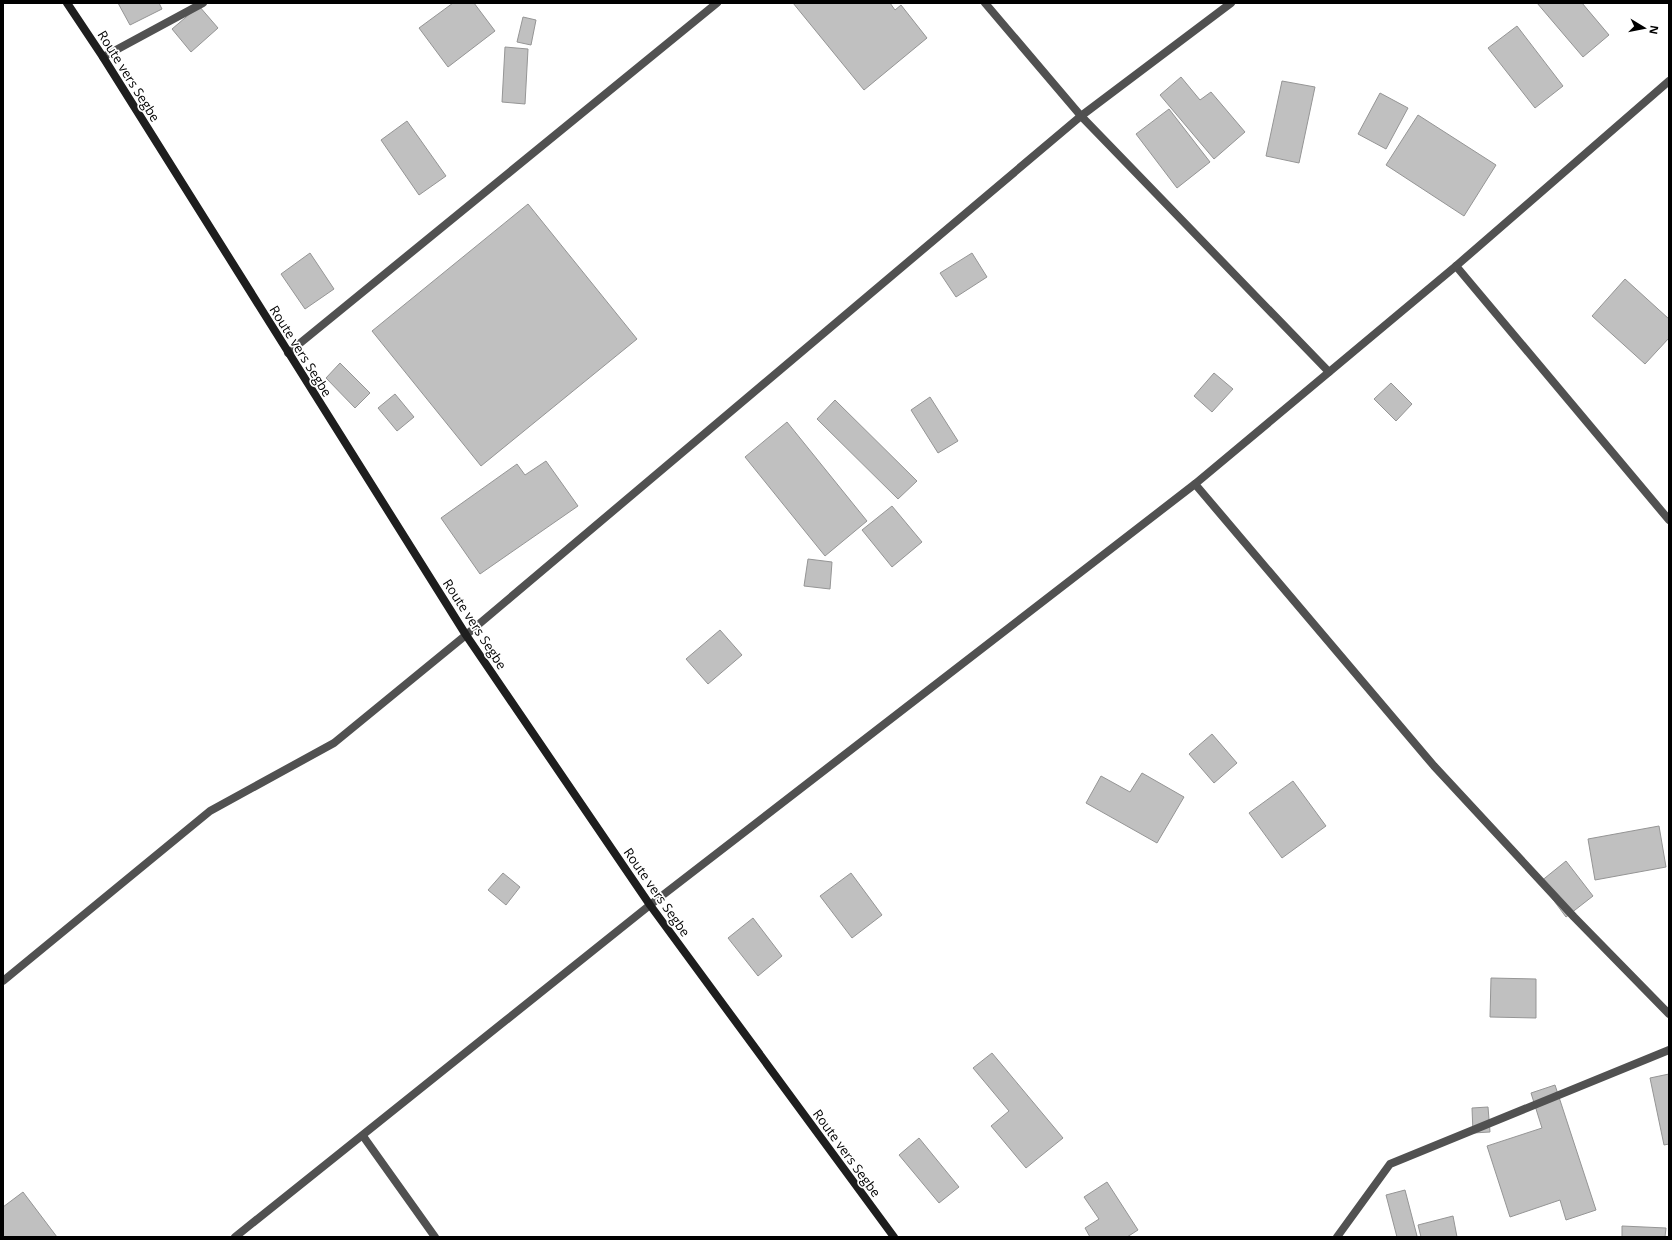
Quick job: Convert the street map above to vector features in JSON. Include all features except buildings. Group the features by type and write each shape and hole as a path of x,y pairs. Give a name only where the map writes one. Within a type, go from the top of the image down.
{"main road":[{"name":"Route vers Segbe","path":"67,3 103,56 466,635 650,905 894,1237"}],"street":[{"path":"103,56 203,3"},
{"path":"288,353 717,3"},
{"path":"985,3 1081,116 1329,372"},
{"path":"3,981 210,811 334,743 466,635 1081,116 1231,3"},
{"path":"234,1237 363,1136 650,905 1195,484 1456,266 1669,80"},
{"path":"1456,266 1669,520"},
{"path":"1195,484 1434,766 1574,917 1669,1014"},
{"path":"1337,1237 1390,1164 1669,1050"},
{"path":"363,1136 436,1237"}]}
